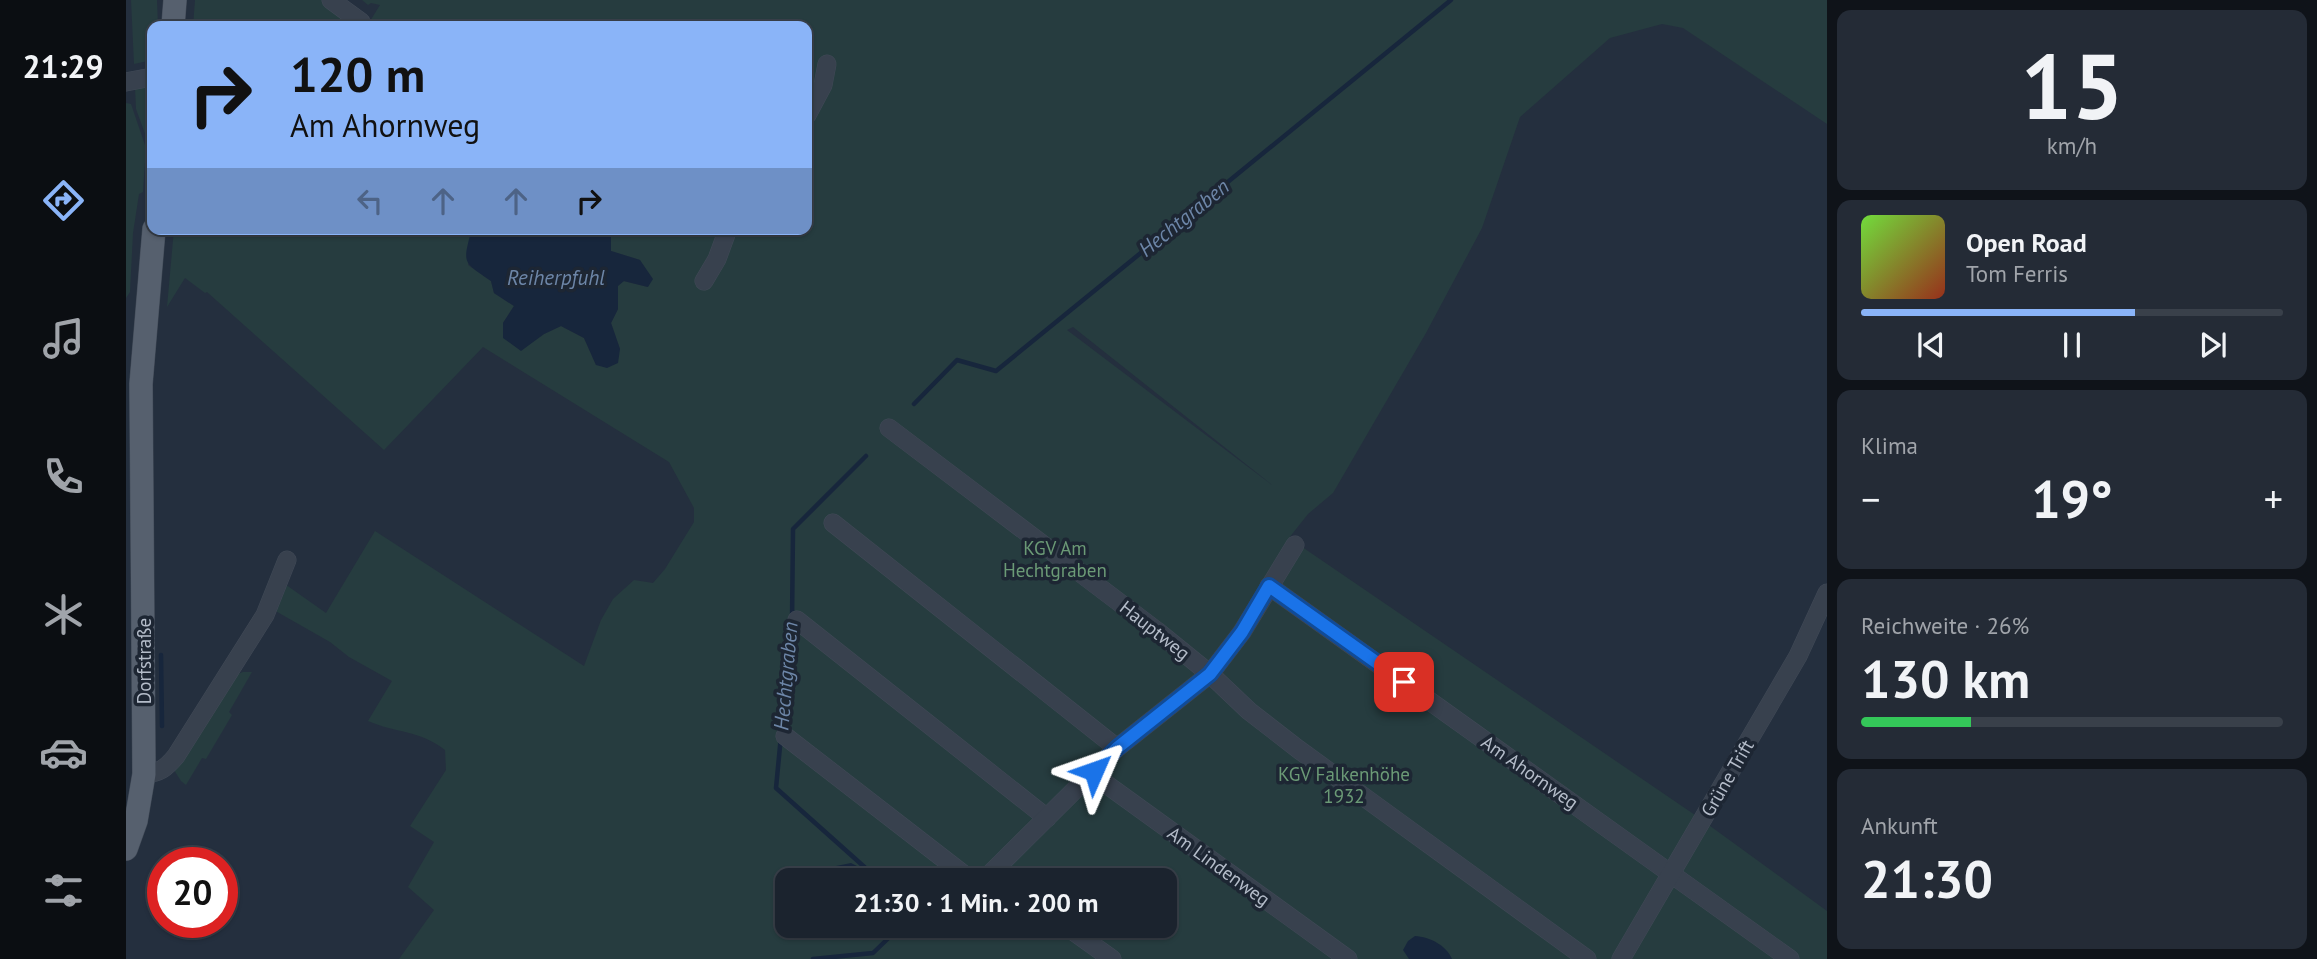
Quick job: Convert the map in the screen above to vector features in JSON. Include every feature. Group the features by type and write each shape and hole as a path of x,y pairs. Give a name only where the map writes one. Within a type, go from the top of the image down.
{"main road":[{"path":"174,21 176,0"},
{"name":"Dorfstraße","path":"126,849 136,821 144,774 140,438 144,338 153,235"}],"street":[{"path":"331,0 360,21"},
{"path":"812,106 823,85 827,64"},
{"path":"126,82 147,77"},
{"path":"704,281 726,235"},
{"name":"Hauptweg","path":"889,428 1210,674 1249,711 1297,749 1587,959"},
{"path":"833,523 1117,748"},
{"path":"1001,868 1117,748 1210,674 1242,632 1295,545"},
{"path":"144,774 158,773 176,756 265,615 287,560"},
{"name":"Am Ahornweg","path":"1269,586 1790,959"},
{"name":"Grüne Trift","path":"1621,959 1798,656 1827,593"},
{"path":"797,620 1047,818"},
{"path":"785,736 956,868"},
{"name":"Am Lindenweg","path":"1094,771 1106,784 1348,959"},
{"path":"1083,938 1112,959"}],"green space":[{"path":"131,0 157,0 158,21 147,21 147,61 134,64"},
{"path":"195,0 323,0 347,21 193,21"},
{"path":"362,0 1827,0 1827,124 1683,28 1662,24 1610,38 1520,117 1482,228 1426,333 1333,493 1308,514 1289,538 1695,815 1827,911 1827,959 399,959 434,910 408,887 434,842 410,826 446,770 445,750 417,735 368,721 392,681 272,609 282,582 326,613 375,531 584,666 601,620 613,599 634,580 653,583 665,569 694,522 694,508 669,462 483,347 384,450 207,292 185,278 167,307 173,235 471,235 468,265 491,281 494,293 514,306 503,323 521,350 561,326 584,338 596,365 620,349 611,323 618,309 617,286 623,281 648,287 640,260 611,251 611,235 812,235 812,21 370,21 380,5 368,5","holes":["1073,327 1272,485 1067,330"]},
{"path":"147,86 147,139 136,109 135,87"},
{"path":"126,103 131,104 146,148 143,192 139,194 133,233 130,292 126,298"},
{"path":"252,672 229,712 232,715 206,759 202,758 186,785 174,770 238,674"}],"water":[{"name":"Reiherpfuhl","path":"470,235 611,235 611,251 640,260 653,279 648,287 624,281 618,286 618,309 611,323 620,349 618,363 607,368 596,365 584,338 561,326 544,334 521,351 503,338 503,323 514,306 494,293 491,281 470,266 466,257"},
{"path":"851,863 858,868 830,868"},
{"path":"1415,936 1437,943 1452,959 1409,959 1403,950"}],"waterway":[{"name":"Hechtgraben","path":"914,404 957,360 996,371 1451,0"},
{"name":"Hechtgraben","path":"866,456 793,529 792,622 776,788 866,868"},
{"path":"161,655 162,726"},
{"name":"Hechtgraben","path":"813,959 873,953 889,938"}],"route":[{"path":"1094,771 1117,748 1210,674 1242,632 1269,586 1404,682"}],"park label":[{"name":"KGV Am Hechtgraben","path":"1055,559"},
{"name":"KGV Falkenhöhe 1932","path":"1344,785"}]}
